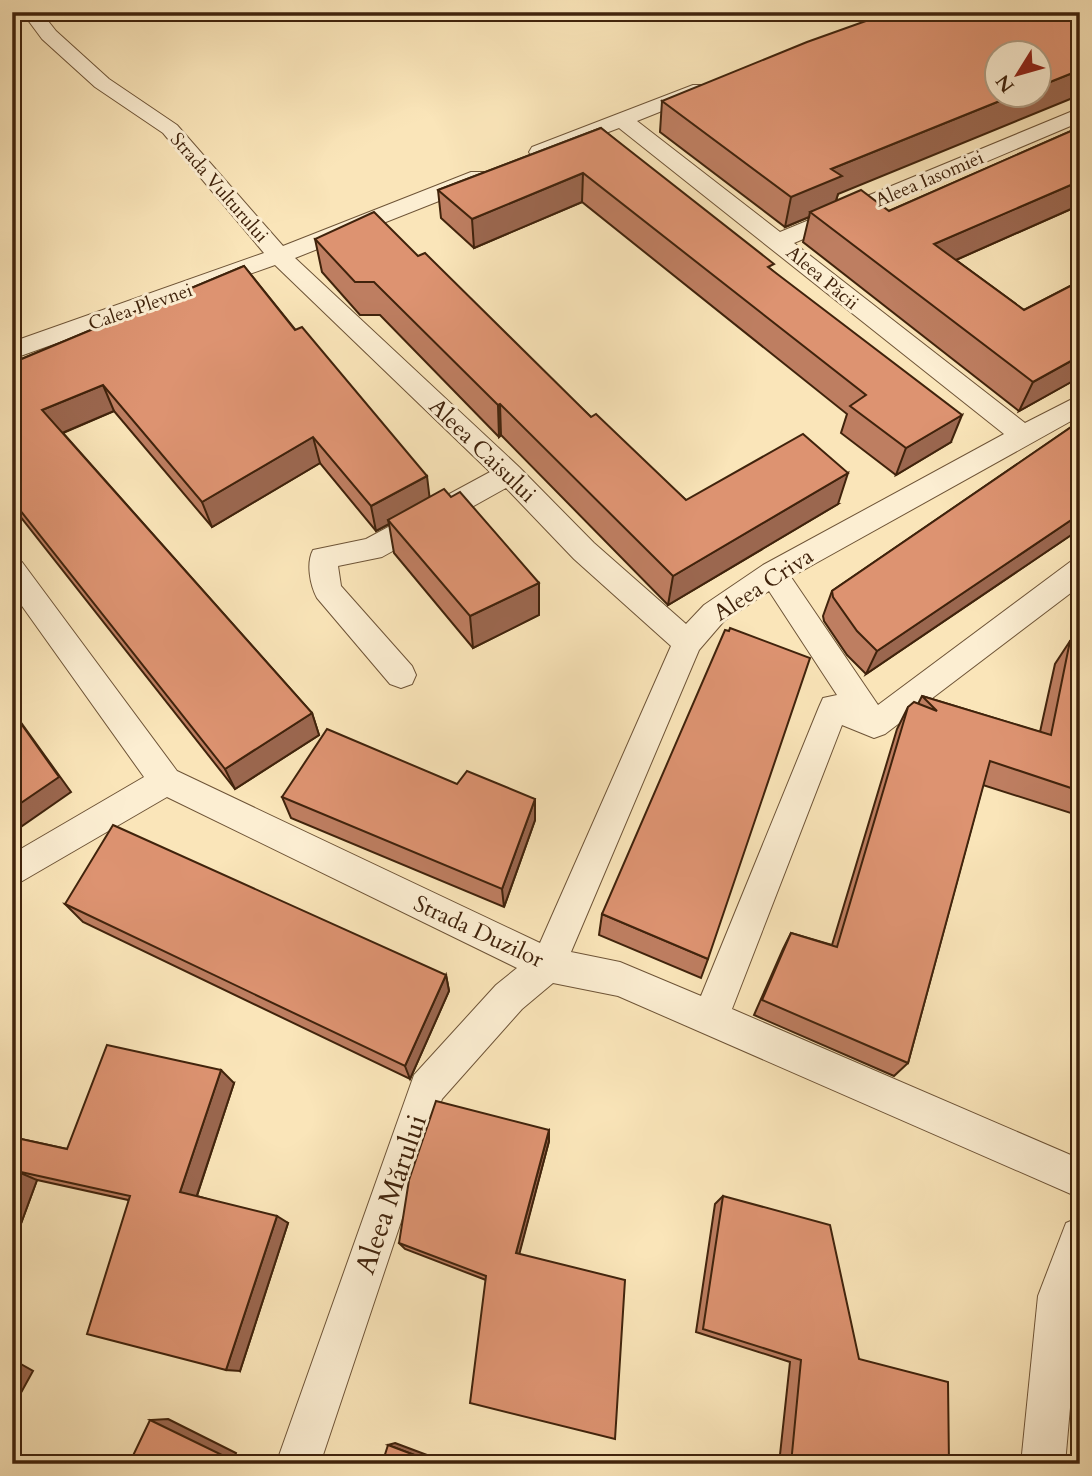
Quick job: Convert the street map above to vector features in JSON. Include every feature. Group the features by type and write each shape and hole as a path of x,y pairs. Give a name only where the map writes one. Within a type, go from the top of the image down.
{"street":[{"name":"Strada Vulturului","path":"31,12 49,35 102,82 170,129 279,256"},
{"path":"520,160 725,79"},
{"name":"Aleea Iasomiei","path":"779,241 1080,114"},
{"name":"Aleea Păcii","path":"622,120 1023,435"},
{"name":"Calea Plevnei","path":"12,351 279,256 495,170"},
{"name":"Aleea Caisului","path":"279,256 509,474 584,551 687,643"},
{"name":"Aleea Criva","path":"548,965 687,643 714,613 773,573 1080,404"},
{"path":"401,675 327,590 323,558 372,550 509,474"},
{"name":"Strada Duzilor","path":"12,570 166,781 548,965 620,979 1080,1179"},
{"path":"874,725 1080,570"},
{"path":"773,573 874,725"},
{"path":"710,1019 834,707 874,725"},
{"path":"12,872 166,781"},
{"name":"Aleea Mărului","path":"298,1464 427,1088 509,997 548,965"},
{"path":"1043,1464 1059,1296 1080,1237"}],"building":[{"path":"891,12 1080,12 1080,70 1054,80 1054,38 984,38 984,107 831,169 842,176 791,197 662,101 807,42"},
{"path":"1080,127 1080,181 934,244 1024,310 1080,281 1080,356 1033,382 810,212 861,190 889,211"},
{"path":"601,128 774,264 768,267 962,415 906,448 850,406 866,395 583,173 472,219 438,190"},
{"path":"374,212 418,256 425,253 591,417 596,414 686,500 803,434 848,473 673,576 374,282 355,282 315,239"},
{"path":"244,266 295,330 302,327 427,476 371,506 313,437 202,502 103,385 42,410 312,713 225,769 12,500 12,363"},
{"path":"1080,421 1080,514 877,651 857,631 833,597 832,591"},
{"path":"444,489 451,497 460,492 539,583 470,616 388,520"},
{"path":"730,628 810,658 708,959 602,914 725,630 729,631"},
{"path":"1070,641 1080,643 1080,791 990,761 908,1063 762,1000 791,933 837,947 908,707 914,702 937,711 922,696 1051,735"},
{"path":"12,711 59,777 12,809"},
{"path":"327,729 457,784 467,771 535,799 502,889 282,797"},
{"path":"113,825 446,975 405,1066 65,904"},
{"path":"107,1045 221,1070 180,1192 277,1216 226,1370 87,1334 130,1196 16,1171 12,1181 12,1137 67,1149"},
{"path":"436,1101 549,1130 516,1253 625,1280 615,1439 470,1403 486,1276 399,1243 409,1180"},
{"path":"723,1196 830,1225 859,1359 948,1382 949,1464 791,1464 801,1360 703,1329"},
{"path":"150,1420 222,1455 218,1464 129,1464"},
{"path":"388,1445 438,1464 382,1464"}]}
